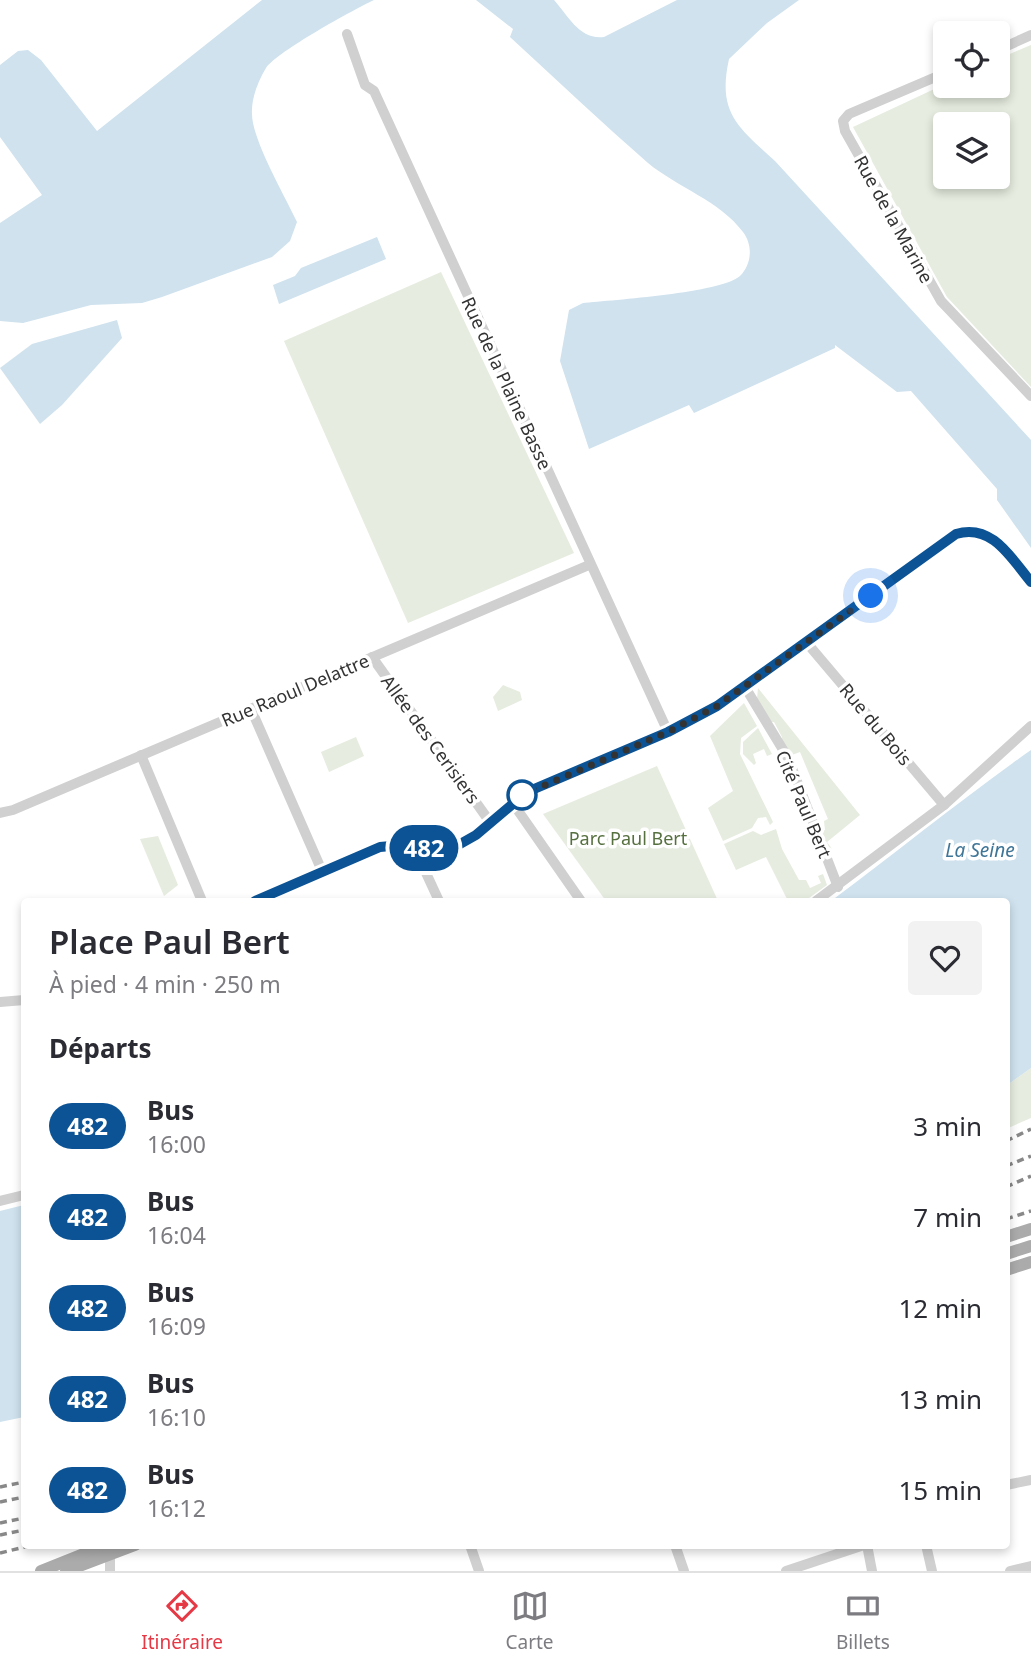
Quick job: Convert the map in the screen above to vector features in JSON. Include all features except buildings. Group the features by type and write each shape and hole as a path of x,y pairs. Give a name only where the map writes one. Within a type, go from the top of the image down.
{"main road":[{"path":"1010,1236 1031,1229"},
{"path":"1010,1253 1031,1246"},
{"path":"1010,1269 1031,1262"},
{"path":"41,1571 108,1549"},
{"path":"66,1571 108,1549"}],"street":[{"name":"Rue de la Plaine Basse","path":"347,34 365,85 374,92 668,732"},
{"path":"1010,44 1031,34"},
{"name":"Rue de la Marine","path":"933,78 849,114 843,121 845,131 941,301 1031,396"},
{"path":"262,898 380,847 414,846 434,850 453,848 476,835 527,792 668,732 717,706 956,534 970,530 997,541 1031,583"},
{"name":"Rue Raoul Delattre","path":"0,813 13,810 589,565"},
{"name":"Rue du Bois","path":"807,643 944,805"},
{"name":"Allée des Cerisiers","path":"372,657 490,822"},
{"name":"Cité Paul Bert","path":"745,687 788,758 838,887"},
{"path":"251,709 322,871"},
{"path":"821,898 944,805 1031,726"},
{"path":"141,755 201,898"},
{"path":"512,802 579,898"},
{"path":"414,846 438,898"},
{"path":"0,1002 21,1000"},
{"path":"0,1201 21,1196"},
{"path":"1010,1484 1031,1479"},
{"path":"108,1549 110,1571"},
{"path":"471,1549 479,1571"},
{"path":"676,1549 684,1571"},
{"path":"786,1571 854,1549"},
{"path":"867,1549 872,1571"},
{"path":"927,1549 932,1571"},
{"path":"1010,1571 1031,1566"}],"green space":[{"path":"1031,45 1031,387 947,297 853,127 933,90 933,98 1010,98 1010,54"},
{"path":"441,272 574,553 408,623 284,341"},
{"path":"503,685 520,692 522,700 498,711 493,697"},
{"path":"758,688 860,815 827,842 832,849 829,851 819,831 825,830 824,821 828,819 800,752 792,755 782,745 782,737 774,722 769,722 757,699"},
{"path":"744,703 757,726 741,738 740,754 773,822 770,825 766,817 758,818 752,828 723,841 708,808 733,791 710,736"},
{"path":"758,728 772,754 767,756 764,749 753,754 756,763 754,765 743,754 743,742"},
{"path":"356,737 364,756 329,772 321,752"},
{"name":"Parc Paul Bert","path":"657,766 717,898 604,898 543,814"},
{"path":"776,829 782,849 799,880 806,880 810,888 821,883 818,876 823,874 827,885 809,898 786,898 766,857 736,870 724,844 753,831 761,835"},
{"path":"158,836 178,885 164,896 140,839"},
{"path":"1031,1068 1031,1118 1010,1127 1010,1083"}],"water":[{"path":"262,0 374,0 334,21 273,61 266,68 256,90 252,114 257,138 297,222 290,241 272,257 142,303 91,305 23,323 0,321 0,223 42,195 0,137 0,65 18,51 28,50 41,60 97,131"},
{"path":"476,0 554,0 582,31 588,35 604,37 677,0 799,0 767,23 729,59 726,93 734,118 1031,440 1031,548 997,500 997,489 911,391 897,392 835,345 835,348 694,413 689,405 589,449 560,361 569,310 583,303 666,295 729,282 740,276 747,266 750,254 748,243 743,232 723,212 659,172 630,148 510,37 513,29"},
{"path":"377,237 386,259 279,304 273,285 295,276 301,268"},
{"path":"117,320 122,338 62,405 40,424 0,368 32,344"},
{"name":"La Seine","path":"1031,750 1031,1068 1010,1083 1010,898 835,898"},
{"path":"21,1206 21,1418 0,1422 0,1211"}],"railway":[{"path":"1010,1139 1031,1129"},
{"path":"1010,1164 1031,1156"},
{"path":"1010,1185 1031,1176"},
{"path":"1010,1218 1031,1211"},
{"path":"0,1487 21,1483"},
{"path":"0,1502 21,1498"},
{"path":"0,1523 21,1519"},
{"path":"0,1535 21,1531"},
{"path":"0,1553 21,1548"}],"bus line":[{"name":"482","path":"262,898 380,847 402,845 434,850 453,848 476,835 527,792 668,732 717,706 956,534 978,531 997,541 1031,582"}],"route":[{"path":"522,795 691,721 717,706 871,596"}]}
